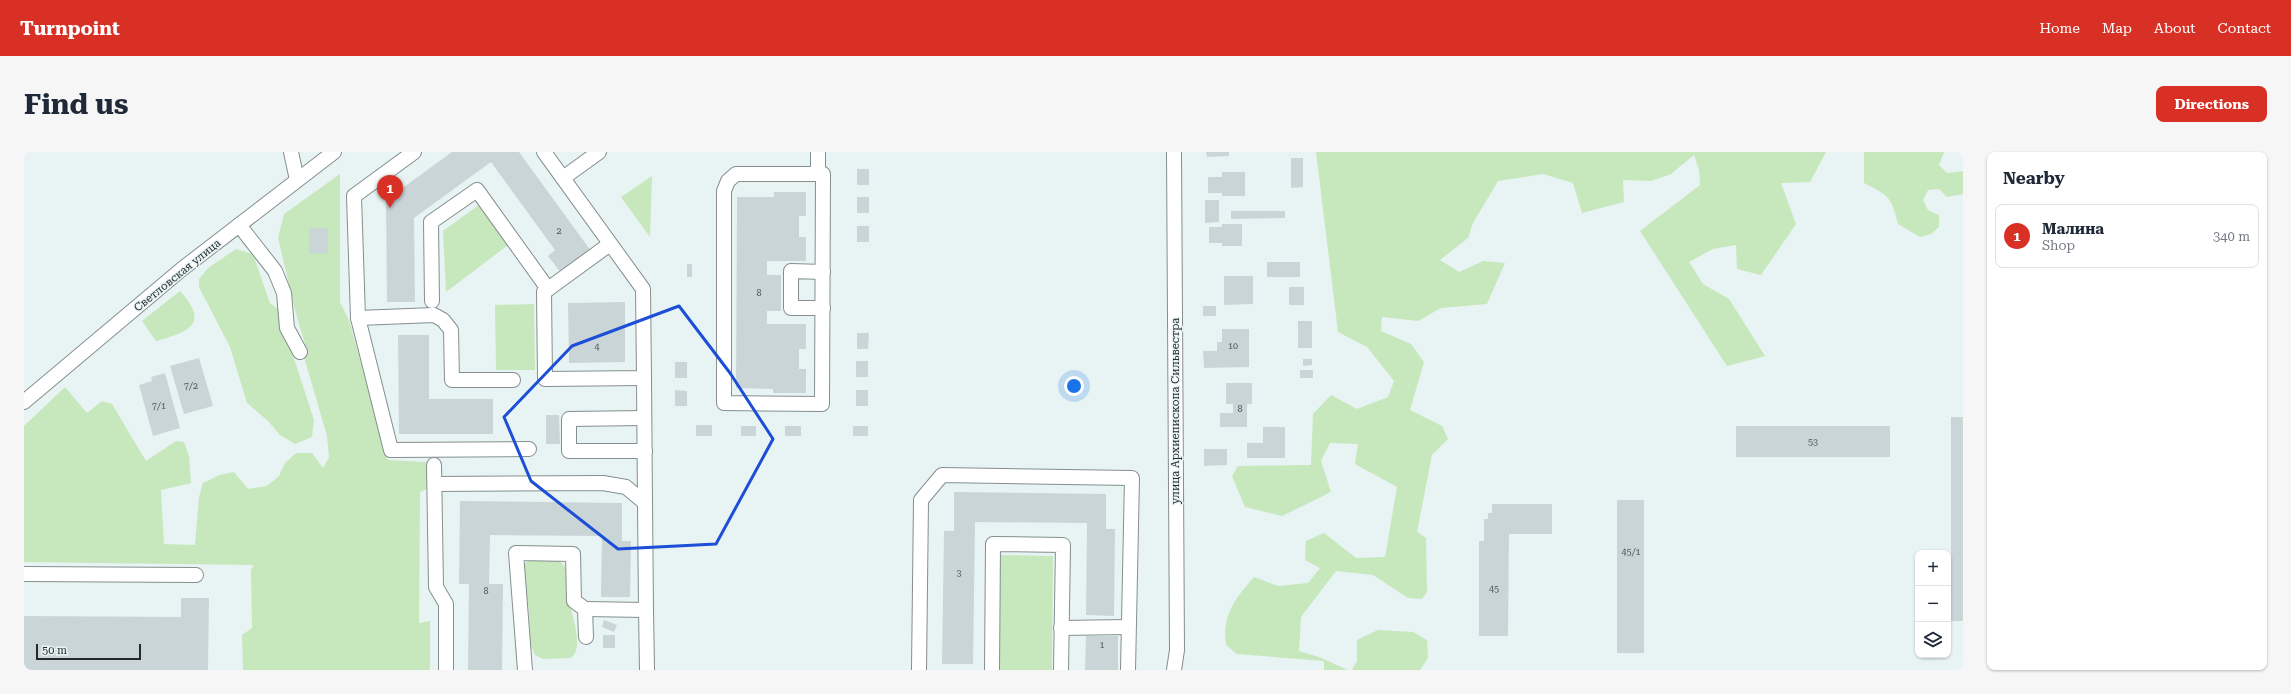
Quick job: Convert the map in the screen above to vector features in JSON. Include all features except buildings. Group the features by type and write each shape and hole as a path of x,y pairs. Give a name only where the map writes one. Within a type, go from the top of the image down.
{"street":[{"path":"291,152 297,180"},
{"name":"Светловская улица","path":"24,402 182,269 334,152"},
{"path":"414,152 354,196 358,318 391,450 529,449"},
{"path":"544,152 643,289 647,670"},
{"path":"563,178 599,152"},
{"path":"818,152 818,174"},
{"name":"улица Архиепископа Сильвестра","path":"1174,152 1176,634 1174,670"},
{"path":"742,174 823,174 823,272 822,404 724,403 725,185 731,177 742,174"},
{"path":"432,301 432,222 477,190 548,289"},
{"path":"239,225 275,271 284,293 287,328 300,352"},
{"path":"610,244 544,292 545,379 644,378"},
{"path":"822,308 791,308 791,271 823,272"},
{"path":"358,318 434,315 443,320 451,330 452,380 513,380"},
{"path":"644,418 569,419 569,451 645,451"},
{"path":"434,465 436,587 446,604 446,670"},
{"path":"919,670 921,500 942,476 1132,478 1128,670"},
{"path":"434,484 603,483 626,487 645,503"},
{"path":"992,670 993,544 1063,545 1061,670"},
{"path":"525,670 516,553 573,554 574,600 585,609 646,610"},
{"path":"24,574 196,575"},
{"path":"585,609 586,636"},
{"path":"1061,628 1128,627"}],"highlighted area":[{"path":"679,306 730,373 773,439 716,544 618,549 531,481 504,417 572,346"}],"green space":[{"path":"1316,152 1826,152 1810,182 1781,183 1796,224 1761,275 1737,269 1736,245 1713,249 1689,262 1703,284 1729,299 1765,356 1727,366 1640,231 1700,185 1699,170 1694,155 1671,174 1651,181 1623,180 1624,202 1582,213 1573,183 1543,174 1498,181 1473,223 1468,238 1440,260 1459,272 1483,261 1505,263 1487,304 1441,308 1418,321 1382,317 1381,331 1411,344 1424,362 1410,410 1442,426 1448,439 1432,455 1417,532 1426,538 1427,592 1422,599 1408,598 1373,575 1336,571 1301,617 1299,651 1319,657 1348,670 1324,670 1324,661 1237,654 1226,645 1225,634 1226,624 1231,608 1254,577 1278,586 1308,583 1320,568 1305,560 1306,541 1324,533 1356,558 1385,557 1397,487 1355,464 1358,444 1330,443 1321,461 1331,492 1282,516 1245,507 1232,476 1238,466 1311,465 1313,414 1331,395 1357,409 1388,397 1394,381 1367,347 1338,332"},
{"path":"1864,152 1944,152 1939,165 1947,173 1963,171 1963,194 1947,197 1939,189 1928,190 1923,200 1928,210 1939,215 1939,227 1931,234 1920,237 1898,224 1891,202 1884,194 1864,183"},
{"path":"340,174 340,302 349,320 388,460 426,462 430,469 429,488 420,492 419,623 430,621 430,670 243,670 242,635 252,628 251,570 254,565 24,562 24,426 65,387 87,413 102,401 112,404 146,461 176,441 184,442 189,456 191,483 161,490 164,544 195,545 199,497 203,483 220,475 234,472 248,489 267,486 279,476 285,463 296,453 312,453 323,468 329,457 327,436 304,357 305,344 296,314 278,238 284,214"},
{"path":"652,177 650,237 621,197"},
{"path":"479,205 508,245 446,292 443,231"},
{"path":"236,249 253,254 270,303 278,309 314,420 312,437 295,444 280,435 268,421 247,403 230,347 199,287 199,279 208,268"},
{"path":"180,291 194,311 192,325 178,334 156,341 142,321"},
{"path":"534,304 535,370 496,370 495,305"},
{"path":"999,555 1053,556 1052,670 998,670"},
{"path":"558,559 567,569 568,594 576,628 577,645 575,653 571,658 543,659 535,655 530,644 529,612 522,567 529,561 533,560"},
{"path":"1378,630 1413,632 1427,640 1428,658 1420,670 1352,670 1357,661 1357,640"}],"place":[{"name":"Малина","path":"390,208"}]}
